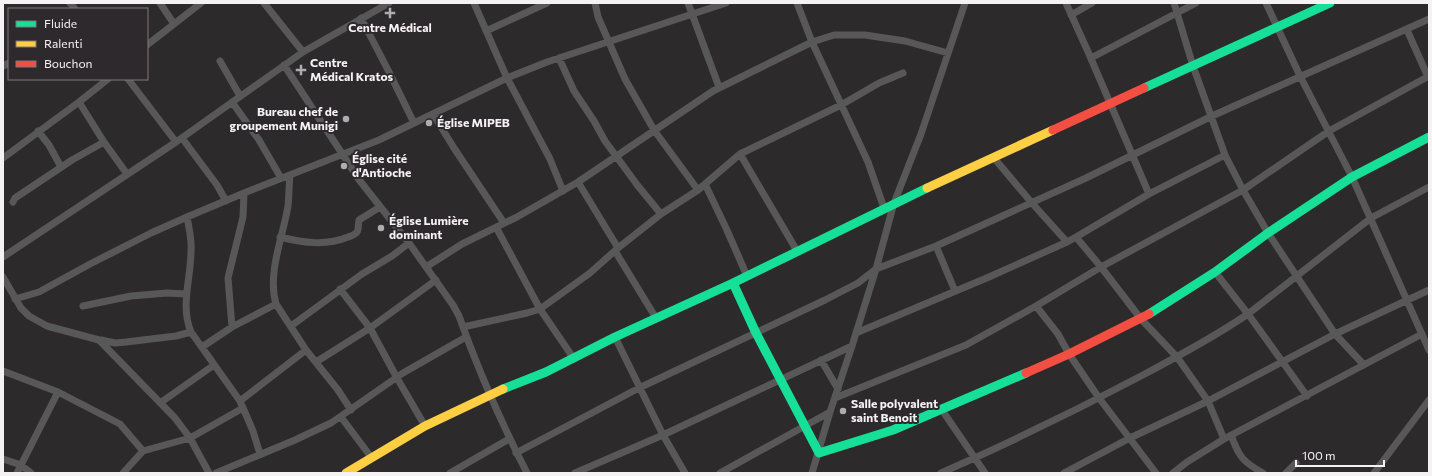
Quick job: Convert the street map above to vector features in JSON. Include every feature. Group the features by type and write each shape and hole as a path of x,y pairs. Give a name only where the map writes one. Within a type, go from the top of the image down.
{"street":[{"path":"160,3 174,24"},
{"path":"148,44 201,3"},
{"path":"264,3 302,52"},
{"path":"3,257 179,140 302,52 389,3"},
{"path":"474,3 507,78 550,159 563,191"},
{"path":"486,31 535,5 547,3"},
{"path":"595,3 598,17 624,79 654,130 698,190"},
{"path":"688,3 720,87"},
{"path":"16,299 39,292 131,244 187,217 281,178 379,140 507,78 559,58 726,3"},
{"path":"797,3 812,42 868,162 884,208"},
{"path":"812,473 876,269 894,203 921,134 965,3"},
{"path":"1066,3 1091,58 1131,156 1149,194"},
{"path":"1071,15 1092,3"},
{"path":"1174,3 1193,66 1225,155 1243,190 1268,233 1335,334 1364,365"},
{"path":"1091,58 1196,3"},
{"path":"1266,3 1300,76 1352,177 1429,350"},
{"path":"346,473 425,426 489,395 574,359 615,337 747,276 894,203 1330,3"},
{"path":"361,18 414,123"},
{"path":"516,453 639,388 858,283 876,269 936,246 1131,156 1212,116 1429,19"},
{"path":"835,398 966,345 1036,306 1101,267 1243,190 1329,131 1428,76 1407,30"},
{"path":"426,267 462,244 517,217 578,182 616,155 720,87 812,42 834,36 865,34 905,41 948,53"},
{"path":"559,58 574,91 616,155 638,186 661,214"},
{"path":"220,61 240,96"},
{"path":"284,65 360,181 380,208 410,242 453,305 489,395 509,439 527,473"},
{"path":"463,327 540,309 590,273 616,249 661,214 698,190 740,154 841,105 879,83 903,73"},
{"path":"3,158 107,80"},
{"path":"129,80 217,185 226,201"},
{"path":"79,102 104,142 127,174"},
{"path":"232,102 259,140 281,178"},
{"path":"433,114 504,223"},
{"path":"38,131 61,167"},
{"path":"818,453 893,430 942,410 1069,354 1141,319 1215,272 1268,233 1352,177 1429,137"},
{"path":"13,202 15,198 61,167 86,151 104,142"},
{"path":"740,154 796,251"},
{"path":"856,333 1067,242 1149,194 1225,155"},
{"path":"994,158 1067,242"},
{"path":"290,175 288,206 276,257 274,296 276,304 306,350 338,390 351,410"},
{"path":"578,182 656,318"},
{"path":"705,184 747,276"},
{"path":"941,473 976,458 1099,398 1177,357 1230,326 1248,314 1296,275 1371,218 1429,187"},
{"path":"232,327 228,278 243,217 244,193"},
{"path":"280,237 302,242 318,243 342,239 355,234 359,220 380,208"},
{"path":"187,217 192,251 186,294 186,315 191,332 240,401 253,431 260,454"},
{"path":"496,227 540,309 574,359"},
{"path":"1076,237 1141,319 1177,357 1208,401 1241,458 1263,473"},
{"path":"290,326 340,289 392,256 410,242"},
{"path":"936,246 955,291"},
{"path":"1215,272 1248,314 1281,362 1307,396"},
{"path":"3,277 21,308 29,316 48,326 115,343 176,336 191,332"},
{"path":"316,362 370,328 436,280"},
{"path":"732,283 780,380 806,426 818,453"},
{"path":"340,289 370,328 425,426"},
{"path":"1064,473 1130,438 1208,401 1335,334 1429,290"},
{"path":"83,306 139,295 167,293 186,294"},
{"path":"202,347 232,327 276,304"},
{"path":"1036,306 1056,332 1099,398 1156,473"},
{"path":"1173,473 1187,462 1228,437 1422,334"},
{"path":"216,473 224,472 260,454 331,424 397,378 466,337"},
{"path":"615,337 663,435 685,473"},
{"path":"99,340 175,418 190,438 209,473"},
{"path":"575,473 663,435 852,346"},
{"path":"240,401 306,350"},
{"path":"821,360 838,389"},
{"path":"160,403 214,365"},
{"path":"3,371 58,392 120,424 143,451"},
{"path":"17,473 58,392"},
{"path":"1374,473 1429,400"},
{"path":"123,473 143,451 190,438 243,408"},
{"path":"942,410 985,473"},
{"path":"720,473 830,412"},
{"path":"341,417 371,457"},
{"path":"450,473 509,439"},
{"path":"3,459 22,465 31,473"},
{"path":"1286,473 1296,463"}],"traffic: fast":[{"path":"1144,88 1330,3"},
{"path":"1149,314 1215,272 1268,233 1352,177 1429,137"},
{"path":"503,389 546,372 615,337 733,283 927,188"},
{"path":"733,283 756,333 819,453 893,430 1026,373"}],"traffic: slow":[{"path":"927,188 1053,130"},
{"path":"346,473 425,426 503,389"}],"traffic: jam":[{"path":"1053,130 1144,88"},
{"path":"1026,373 1069,354 1149,314"}],"place":[{"name":"Centre Médical","path":"390,13"},
{"name":"Centre Médical Kratos","path":"301,70"},
{"name":"Bureau chef de groupement Munigi","path":"346,119"},
{"name":"Église MIPEB","path":"429,123"},
{"name":"Église cité d'Antioche","path":"344,166"},
{"name":"Église Lumière dominant","path":"381,228"},
{"name":"Salle polyvalent saint Benoit","path":"843,411"}]}
